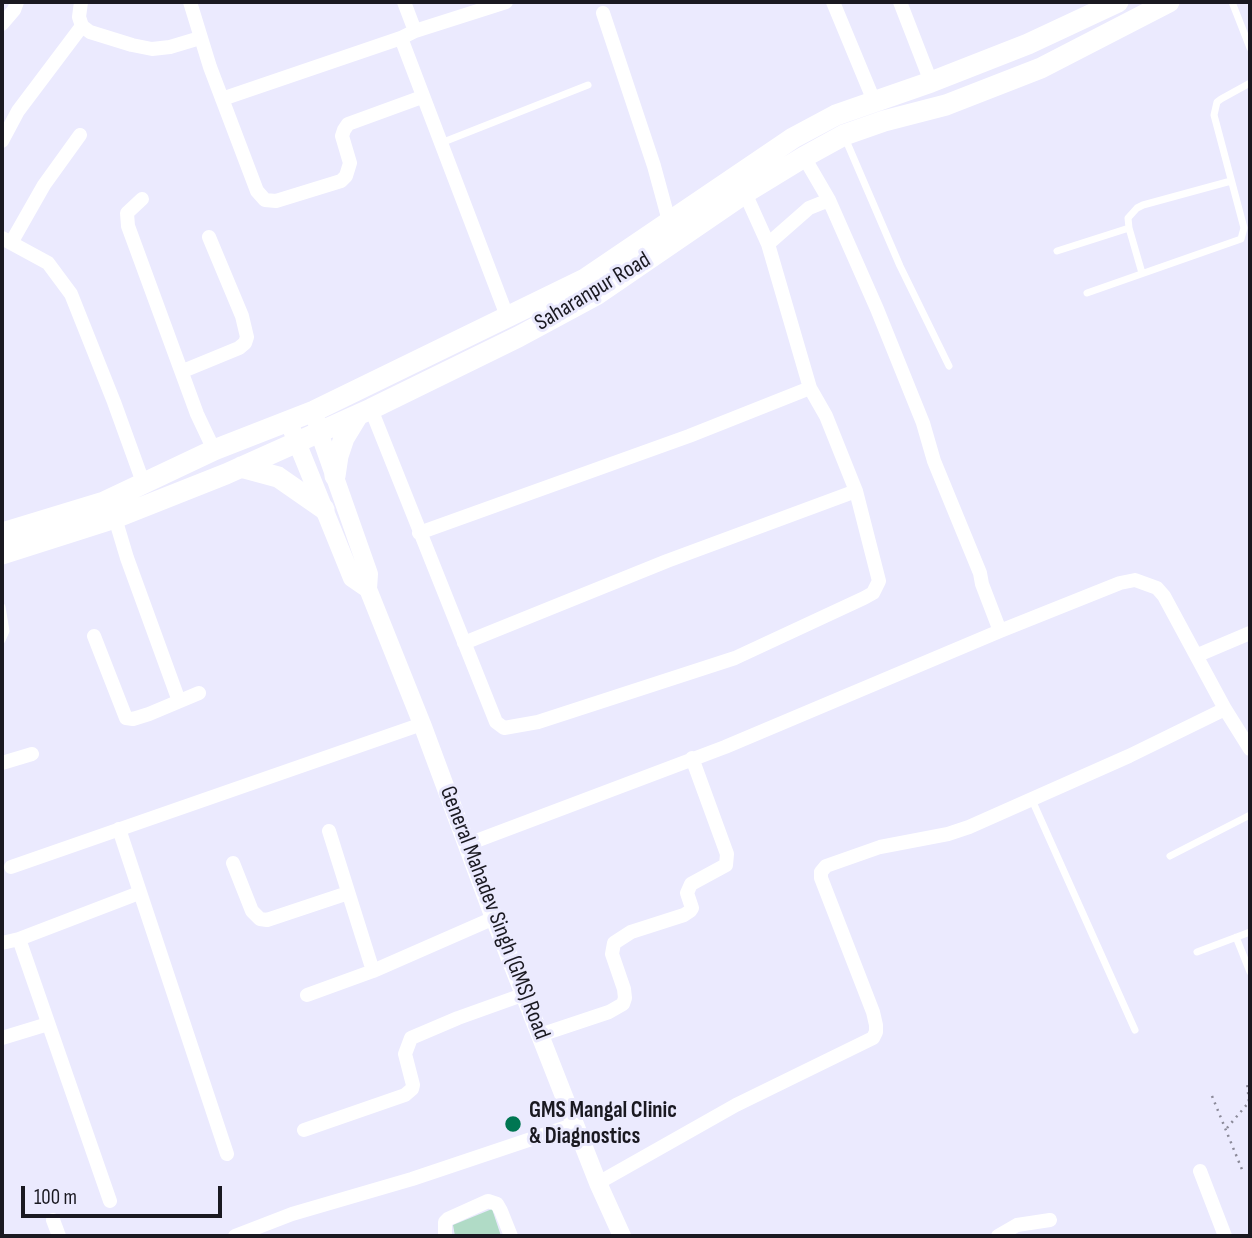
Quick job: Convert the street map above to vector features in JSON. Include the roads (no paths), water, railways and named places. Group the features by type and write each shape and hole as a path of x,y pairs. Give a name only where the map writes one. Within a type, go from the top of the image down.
{"main road":[{"name":"Saharanpur Road","path":"2,554 115,517 296,442 317,421 507,316 591,287 669,221 793,138 836,115 1028,44 1093,7 1118,2"},
{"name":"Saharanpur Road","path":"2,533 70,514 144,485 214,450 289,421 317,421 364,412 518,337 591,287 844,135 946,104 1041,68 1169,2"},
{"path":"335,476 344,438 364,412"},
{"path":"241,467 278,477 324,509"}],"street":[{"path":"2,24 18,2"},
{"path":"81,2 79,17 82,26 131,46 170,47 200,38"},
{"path":"190,2 222,99 257,191 265,200 271,201 341,181 346,176 350,163 342,136 348,124 422,97"},
{"path":"404,2 415,31"},
{"path":"222,99 506,2"},
{"path":"833,2 874,101"},
{"path":"900,2 931,82"},
{"path":"603,13 654,166 669,221"},
{"path":"2,141 18,111 82,26"},
{"path":"401,38 507,316"},
{"path":"80,135 6,241 48,263 71,294 144,485"},
{"path":"804,157 829,200 853,251 923,423 934,461 980,573 1000,631"},
{"path":"364,412 419,533 496,722 504,729 538,722 735,658 864,598 877,588 877,575 856,491 826,416 810,388 768,244 745,193"},
{"path":"142,199 127,213 128,226 197,414 214,450"},
{"path":"768,244 809,208 829,200"},
{"path":"183,371 213,361 239,348 247,337 242,316 209,237"},
{"path":"419,533 689,436 810,388"},
{"name":"General Mahadev Singh (GMS) Road","path":"289,421 352,578 368,589"},
{"name":"General Mahadev Singh (GMS) Road","path":"317,421 369,574 368,589 598,1183 622,1236"},
{"path":"464,643 667,561 856,491"},
{"path":"115,517 127,558 179,701"},
{"path":"467,844 725,747 1000,631 1120,583 1135,580 1157,589 1164,596 1225,709 1250,749"},
{"path":"1198,655 1250,633"},
{"path":"94,636 126,718 133,719 149,714 199,693"},
{"path":"598,1183 736,1105 873,1038 876,1032 873,1012 821,878 821,872 826,866 880,847 948,834 1032,800 1225,709"},
{"path":"11,867 422,724"},
{"path":"2,763 32,754"},
{"path":"540,1035 609,1012 623,1004 624,989 612,954 614,943 631,932 690,911 692,908 687,893 691,884 726,865 727,854 692,758"},
{"path":"120,830 227,1154"},
{"path":"330,831 373,971"},
{"path":"233,863 252,911 260,919 267,920 348,893"},
{"path":"2,943 139,893"},
{"path":"307,995 373,971 494,918"},
{"path":"19,939 110,1201"},
{"path":"304,1130 405,1095 413,1085 405,1054 411,1038 525,994"},
{"path":"2,1038 48,1024"},
{"path":"235,1236 292,1214 412,1179 576,1124"},
{"path":"1200,1171 1225,1236"},
{"path":"445,1236 445,1222 448,1219 488,1202 497,1205 511,1236"},
{"path":"53,1220 59,1236"},
{"path":"998,1236 1017,1225 1050,1220"}],"lane":[{"path":"1232,2 1250,48"},
{"path":"1087,293 1241,239 1244,228 1214,115 1217,102 1250,83"},
{"path":"440,143 588,85"},
{"path":"844,135 900,266 949,366"},
{"path":"1142,273 1128,218 1137,208 1231,181"},
{"path":"1057,251 1129,229"},
{"path":"2,607 6,624 2,640"},
{"path":"1032,800 1135,1030"},
{"path":"1170,856 1250,815"},
{"path":"1197,952 1250,932"},
{"path":"1236,937 1250,972"}],"place":[{"name":"GMS Mangal Clinic & Diagnostics","path":"513,1124"}]}
